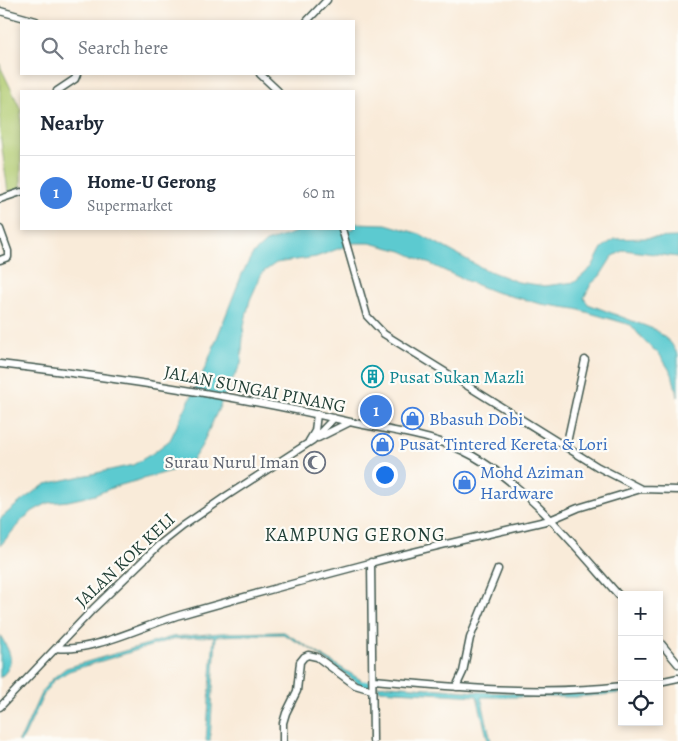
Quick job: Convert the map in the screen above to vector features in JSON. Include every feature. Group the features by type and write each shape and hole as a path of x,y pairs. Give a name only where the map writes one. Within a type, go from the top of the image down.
{"street":[{"path":"308,20 327,0"},
{"path":"0,11 32,20"},
{"path":"58,90 75,79 77,75"},
{"path":"261,75 277,90"},
{"path":"0,199 20,192"},
{"path":"0,229 8,251 8,257 0,260"},
{"path":"342,230 367,316 384,334 598,467 641,489"},
{"path":"566,447 585,360"},
{"name":"JALAN SUNGAI PINANG","path":"0,364 178,388 240,399 404,433 462,450 480,460 508,481 550,520 618,595"},
{"path":"306,444 315,431 317,414"},
{"name":"JALAN KOK KELI","path":"0,707 93,609 159,545 183,526 313,440 334,418"},
{"path":"313,440 350,422"},
{"path":"56,648 68,650 112,639 176,616 371,562 550,520 578,508 641,489 678,490"},
{"path":"371,562 373,741"},
{"path":"456,687 463,672 470,638 498,569"},
{"path":"663,646 678,664"},
{"path":"283,741 283,722 297,691 300,662 304,657 308,655 317,658 355,685 372,690"},
{"path":"663,681 678,678"},
{"path":"372,680 456,687 555,690 618,686"}],"green space":[{"path":"0,63 20,108 20,188 8,192 0,133"}],"water":[{"path":"355,223 386,224 420,234 484,269 518,282 545,286 575,282 592,267 602,248 614,239 678,237 678,257 624,250 612,257 600,276 591,284 584,298 588,304 656,330 671,343 678,355 678,397 672,374 660,355 645,342 631,325 576,309 541,304 495,292 402,251 370,243 354,243 316,257 276,263 262,273 250,300 244,325 241,364 201,447 193,459 171,471 114,487 95,495 48,503 23,519 0,546 0,519 22,500 46,484 133,465 170,440 206,366 242,274 252,255 266,242 302,230 355,230"},
{"path":"284,632 361,680 363,684 359,684 312,650 283,634 216,636 210,741 206,741 214,636 173,639 69,671 54,680 45,692 24,737 21,741 18,741 42,691 52,679 66,668 172,637 221,633"},
{"path":"0,635 9,652 10,662 9,667 0,678"},
{"path":"389,685 478,692 545,694 618,689 618,693 577,697 481,697 491,741 488,741 477,696 380,690 377,686"}],"waterway":[{"path":"363,684 368,685"}],"place":[{"name":"Pusat Sukan Mazli","path":"373,377"},
{"name":"Home-U Gerong","path":"376,411"},
{"name":"Bbasuh Dobi","path":"413,419"},
{"name":"Pusat Tintered Kereta & Lori","path":"383,444"},
{"name":"Surau Nurul Iman","path":"315,462"},
{"name":"Mohd Aziman Hardware","path":"464,482"}],"district":[{"name":"KAMPUNG GERONG","path":"355,535"}]}
